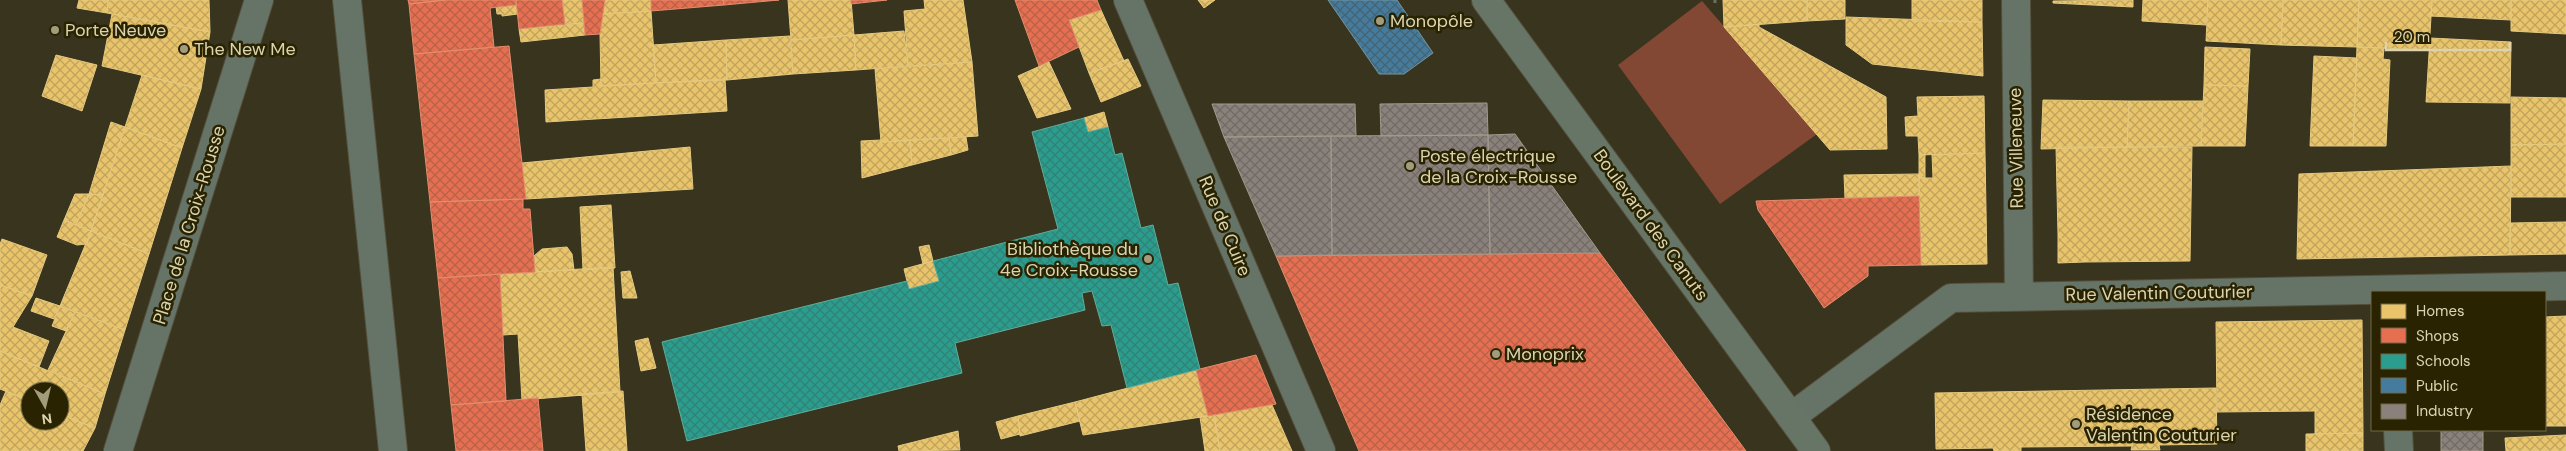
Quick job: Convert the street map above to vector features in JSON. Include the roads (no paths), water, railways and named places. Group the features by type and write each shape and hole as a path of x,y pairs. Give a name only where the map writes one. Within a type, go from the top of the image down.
{"main road":[{"name":"Boulevard des Canuts","path":"1486,0 1816,451"}],"street":[{"name":"Place de la Croix-Rousse","path":"118,451 260,0"},
{"path":"347,0 393,451"},
{"name":"Rue de Cuire","path":"1128,0 1322,451"},
{"name":"Rue Villeneuve","path":"2016,0 2018,296"},
{"name":"Rue Valentin Couturier","path":"1791,417 1951,298 2566,286"},
{"path":"2398,431 2399,451"}],"place":[{"name":"Monopôle","path":"1380,21"},
{"name":"Porte Neuve","path":"55,30"},
{"name":"The New Me","path":"184,49"},
{"name":"Poste électrique de la Croix-Rousse","path":"1410,166"},
{"name":"Bibliothèque du 4e Croix-Rousse","path":"1148,259"},
{"name":"Monoprix","path":"1496,354"},
{"name":"Résidence Valentin Couturier","path":"2076,424"}]}
